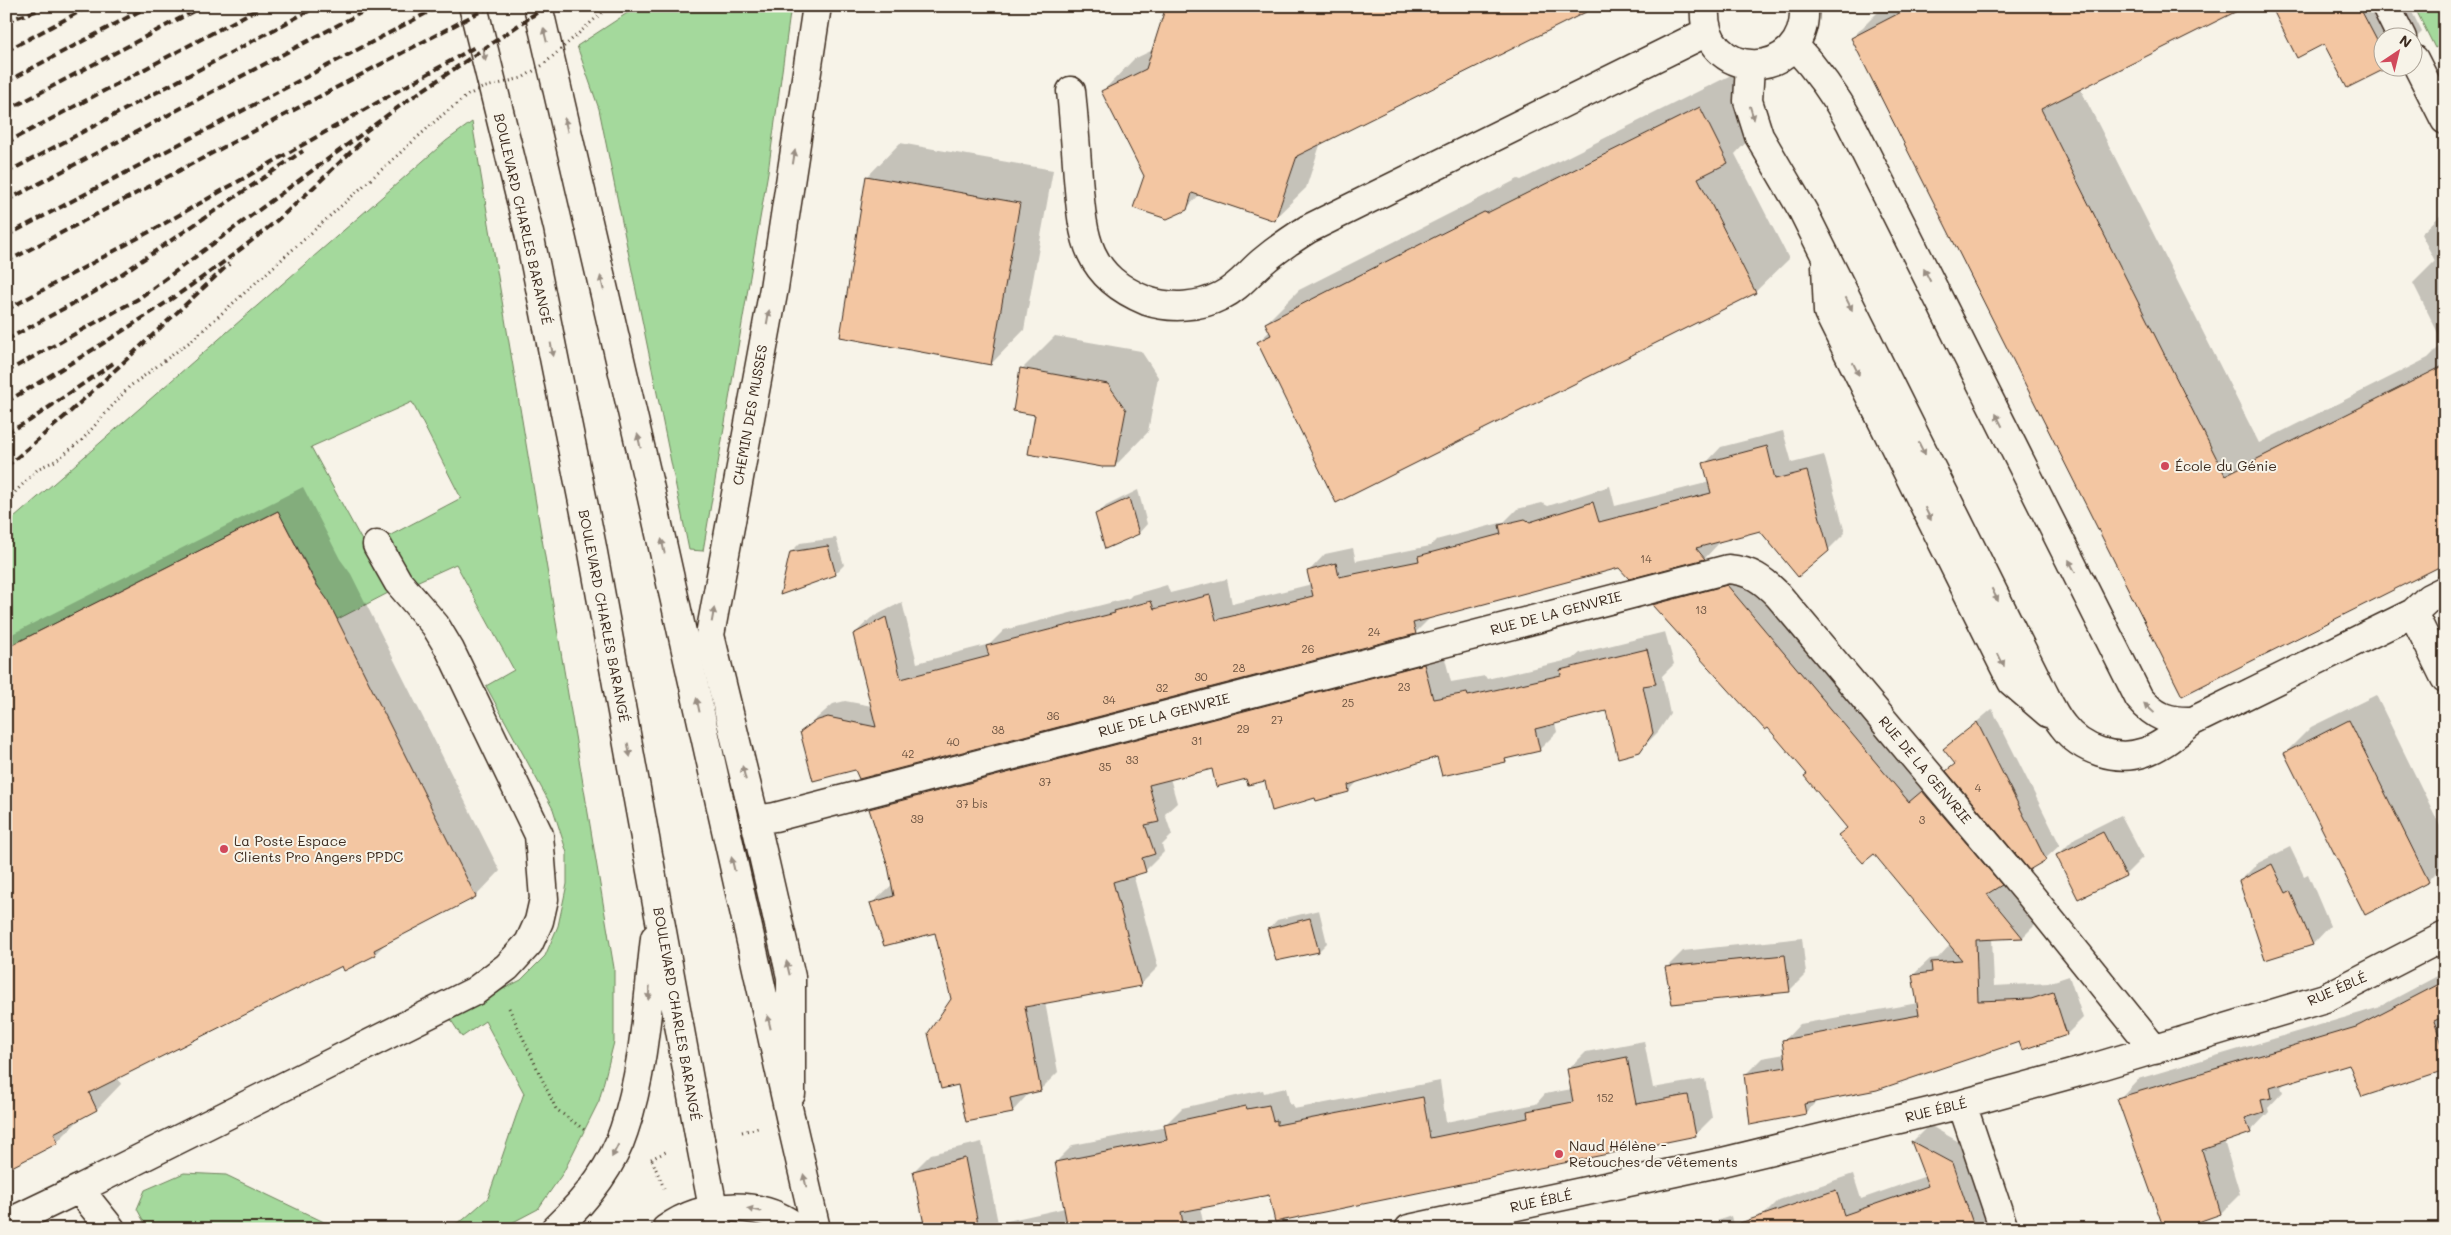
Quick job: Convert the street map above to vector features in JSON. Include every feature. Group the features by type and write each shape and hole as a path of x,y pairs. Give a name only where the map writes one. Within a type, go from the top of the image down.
{"main road":[{"name":"BOULEVARD CHARLES BARANGÉ","path":"473,6 531,243 592,547 715,1219"},
{"path":"538,6 650,489 816,1229"},
{"name":"CHEMIN DES MUSSES","path":"756,820 710,635 774,288 817,6"},
{"path":"1071,91 1081,223 1087,245 1098,265 1113,282 1132,295 1153,303 1176,306 1199,304 1221,296 1240,284 1285,244 1308,229 1706,19 1714,46 1727,57 1750,65 1774,61 1788,52 1802,31 1804,6"},
{"path":"2386,6 2397,28"},
{"path":"1794,45 1817,70 1835,94 1850,122 2139,698 2149,710 2162,718 2177,722 2193,721"},
{"path":"1750,65 1748,101 1758,136 1803,211 2062,725 2074,739 2090,748 2108,754 2126,756 2145,752 2161,745 2193,721 2413,613 2429,598 2445,590"},
{"path":"2423,78 2445,120"},
{"path":"6,1224 475,991 507,967 528,943 539,921 544,899 539,836 450,650 435,625 398,582 377,544"},
{"name":"RUE DE LA GENVRIE","path":"756,820 775,817 1728,569 1744,570 1755,574 1778,595 2031,896 2155,1050"},
{"path":"2413,613 2445,678"},
{"path":"756,820 791,977 791,1121"},
{"path":"555,1229 574,1212 603,1173 624,1130 638,1069 658,909"},
{"name":"RUE ÉBLÉ","path":"1409,1229 1722,1162 1962,1104 2155,1050 2325,998 2445,936"},
{"path":"1962,1104 2004,1229"},
{"path":"79,1189 112,1229"},
{"path":"677,1223 715,1219 745,1208 761,1212 798,1229"}],"path":[{"path":"6,504 27,479 81,441 129,387 191,341 440,117 468,94 522,78 543,65 605,10 612,6"},
{"path":"494,977 556,1109 592,1135"},
{"path":"652,1160 664,1188"}],"green space":[{"path":"638,6 791,6 768,172 703,551 689,550 599,109 577,46"},
{"path":"2414,6 2445,6 2445,43 2435,48"},
{"path":"472,122 614,968 614,1042 599,1101 563,1173 538,1209 500,1229 444,1229 463,1220 488,1198 524,1093 485,1021 462,1037 449,1017 521,980 545,956 558,926 567,884 567,853 553,809 486,686 514,670 456,564 414,583 389,536 461,498 412,402 311,447 390,592 336,620 278,511 6,648 6,525 446,141"},
{"path":"184,1173 226,1175 324,1222 381,1229 148,1229 137,1209 145,1190"}],"building":[{"path":"1166,6 1598,6 1297,156 1275,221 1192,193 1187,210 1167,219 1133,208 1144,176 1101,91 1146,69"},
{"path":"1913,6 2247,6 2041,109 2225,475 2445,365 2445,564 2182,696 1851,38"},
{"path":"2271,6 2359,6 2374,35 2374,74 2347,88 2324,44 2297,58"},
{"path":"1700,107 1728,163 1698,178 1756,293 1336,503 1257,342 1271,335 1265,323 1484,212 1487,213"},
{"path":"866,176 1020,203 991,365 840,337"},
{"path":"1020,368 1108,384 1126,410 1115,467 1102,467 1028,454 1035,415 1013,411"},
{"path":"1767,446 1775,479 1807,471 1829,551 1798,577 1760,531 1696,548 1705,559 1629,579 1619,568 1413,623 1416,634 859,779 855,770 813,781 800,732 815,721 828,717 876,727 853,634 886,617 901,679 989,656 986,646 1115,613 1114,611 1151,601 1154,609 1210,595 1216,620 1313,596 1307,571 1336,563 1339,577 1419,561 1418,556 1501,534 1499,525 1525,519 1530,522 1593,502 1599,522 1711,493 1703,463"},
{"path":"1129,498 1139,534 1105,549 1095,514"},
{"name":"La Poste Espace Clients Pro Angers PPDC","path":"278,511 316,584 327,599 476,897 374,950 376,955 344,971 342,966 89,1093 97,1110 54,1133 58,1143 6,1170 6,648"},
{"path":"828,546 836,575 780,595 790,552"},
{"path":"1727,585 1909,802 1922,791 2002,885 1987,894 2023,938 1976,940 1978,1001 2031,999 2053,992 2067,1035 2022,1050 2019,1042 1877,1090 1804,1104 1806,1114 1750,1125 1744,1074 1786,1067 1782,1040 1919,1015 1912,975 1932,972 1931,962 1962,960 1874,854 1863,863 1838,835 1847,828 1804,776 1807,774 1768,728 1765,730 1652,605"},
{"path":"1647,649 1656,684 1643,686 1653,733 1640,752 1618,758 1606,711 1535,729 1540,751 1505,759 1506,762 1442,776 1437,757 1348,785 1349,792 1316,801 1315,798 1272,811 1265,781 1248,785 1246,779 1216,787 1212,769 1149,785 1159,822 1145,825 1155,854 1142,858 1146,872 1113,882 1141,986 1025,1007 1041,1091 1010,1098 1013,1113 966,1122 958,1085 941,1089 928,1033 951,999 935,933 884,946 870,903 894,896 888,866 869,809 1424,664 1433,699 1467,693 1468,696 1561,675 1560,670"},
{"path":"2349,720 2429,882 2365,915 2284,753"},
{"path":"1977,722 2046,860 2029,870 1946,771 1955,764 1943,749"},
{"path":"2103,832 2126,876 2078,899 2056,855"},
{"path":"2272,864 2286,893 2290,891 2313,945 2265,960 2239,881"},
{"path":"1310,918 1319,952 1276,961 1267,929"},
{"path":"1785,955 1790,992 1672,1004 1665,967"},
{"path":"2445,981 2445,1016 2434,1021 2445,1052 2445,1070 2362,1097 2349,1064 2270,1088 2272,1098 2261,1100 2264,1112 2245,1118 2251,1133 2202,1150 2221,1214 2178,1229 2164,1229 2117,1098 2356,1027"},
{"path":"1627,1057 1636,1104 1688,1095 1696,1136 1275,1222 1269,1195 1181,1212 1184,1229 1068,1229 1055,1162 1167,1140 1164,1124 1246,1106 1247,1109 1269,1105 1273,1121 1277,1120 1277,1125 1423,1097 1430,1138 1528,1118 1527,1111 1573,1102 1567,1069"},
{"path":"1911,1141 1952,1163 1975,1229 1740,1229 1740,1223 1836,1190 1844,1215 1928,1186"},
{"path":"965,1158 979,1229 925,1229 913,1171"}],"railway":[{"path":"6,21 51,6"},
{"path":"6,51 90,6"},
{"path":"6,82 149,6"},
{"path":"6,111 203,6"},
{"path":"6,143 263,6"},
{"path":"6,173 318,6"},
{"path":"6,201 374,6"},
{"path":"6,236 440,6"},
{"path":"6,262 491,6"},
{"path":"530,17 548,6"},
{"path":"6,372 138,299 404,103 535,14"},
{"path":"6,310 151,231 475,47"},
{"path":"6,402 110,339 211,272 275,222 367,137"},
{"path":"6,340 98,290 303,151"},
{"path":"6,467 70,412 229,264"},
{"path":"6,433 29,421 115,362"}],"place":[{"name":"École du Génie","path":"2165,466"},
{"name":"La Poste Espace Clients Pro Angers PPDC","path":"224,849"},
{"name":"Naud Hélène - Retouches de vêtements","path":"1559,1154"}]}
